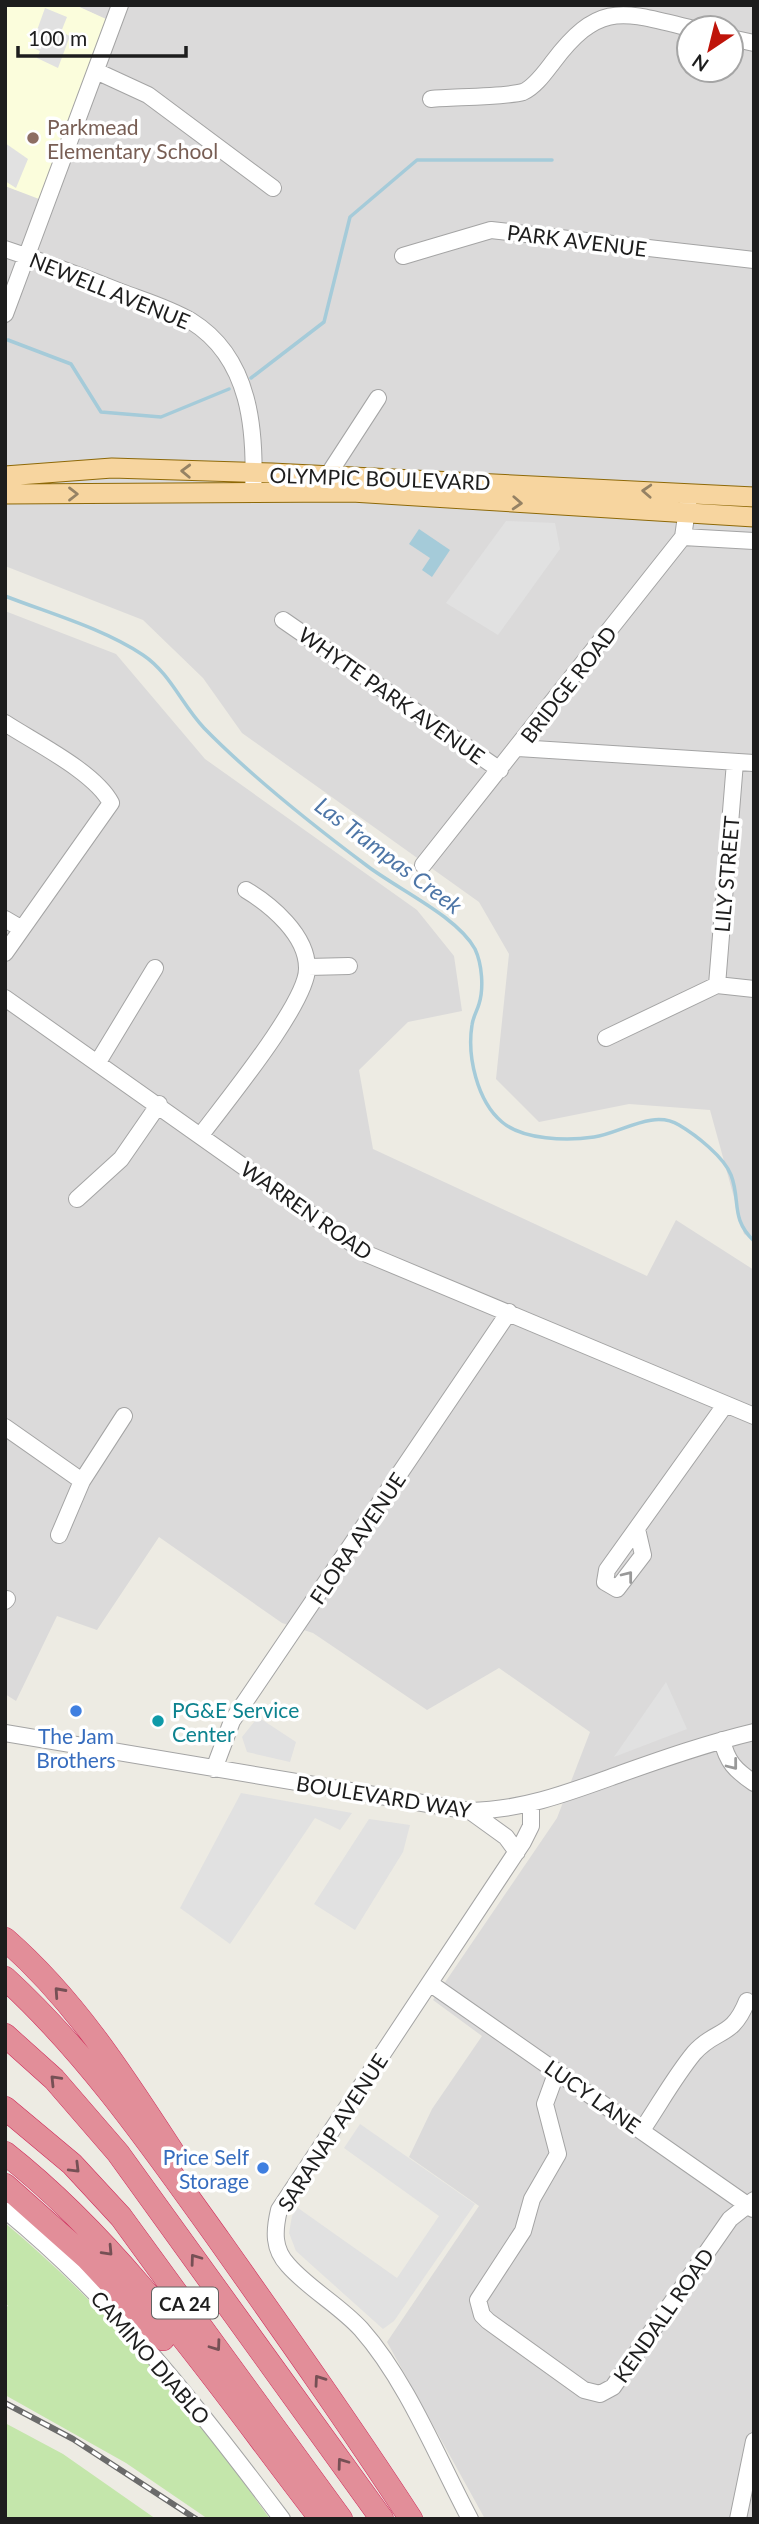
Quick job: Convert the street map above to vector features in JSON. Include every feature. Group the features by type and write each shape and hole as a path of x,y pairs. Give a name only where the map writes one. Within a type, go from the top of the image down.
{"highway":[{"path":"5,1939 62,1996 107,2053 179,2162 200,2214"},
{"path":"5,1978 81,2056 200,2214"},
{"path":"5,2035 63,2088 118,2153 382,2519"},
{"name":"CA 24","path":"5,2108 72,2164 121,2217 341,2519"},
{"path":"5,2154 69,2210 127,2271 321,2519"},
{"path":"5,2185 79,2250 138,2310 307,2519"},
{"name":"CA 24","path":"200,2214 346,2418 411,2519"}],"main road":[{"name":"OLYMPIC BOULEVARD","path":"5,476 112,468 328,475 688,503 754,517"},
{"name":"OLYMPIC BOULEVARD","path":"5,494 352,492 688,503 754,497"}],"street":[{"path":"5,314 120,5"},
{"path":"431,99 523,92 583,27 613,10 675,25"},
{"path":"96,71 148,95 273,188"},
{"name":"PARK AVENUE","path":"403,256 491,230 754,260"},
{"name":"NEWELL AVENUE","path":"5,249 171,311 205,331 234,366 246,393 255,446 253,494"},
{"path":"328,475 379,398"},
{"name":"BRIDGE ROAD","path":"423,864 503,767 683,537 688,503"},
{"path":"683,537 754,541"},
{"name":"WHYTE PARK AVENUE","path":"283,620 401,702 411,698 503,767"},
{"path":"5,723 87,778 101,789 111,803 5,953"},
{"name":"WHYTE PARK AVENUE","path":"518,748 754,763"},
{"name":"LILY STREET","path":"717,985 735,762"},
{"path":"201,1136 294,1006 302,991 307,967 304,954 287,925 263,900 246,890"},
{"path":"5,919 22,929"},
{"path":"307,967 349,966"},
{"path":"98,1062 155,968"},
{"path":"606,1038 717,985 754,989"},
{"name":"WARREN ROAD","path":"5,998 159,1104 367,1254 754,1416"},
{"path":"77,1199 121,1158 159,1104"},
{"name":"FLORA AVENUE","path":"214,1769 232,1721 509,1312"},
{"path":"636,1529 725,1405"},
{"path":"59,1535 67,1522 82,1482 124,1416"},
{"path":"5,1427 82,1482"},
{"name":"BOULEVARD WAY","path":"10,1737 470,1811 502,1811 531,1805 722,1740 754,1732"},
{"path":"722,1740 726,1759 733,1768 754,1783"},
{"name":"SARANAP AVENUE","path":"470,2519 381,2354 360,2328 295,2273 279,2251 275,2238 279,2210 517,1852 531,1826 531,1805"},
{"path":"470,1811 506,1836 517,1852"},
{"name":"LUCY LANE","path":"431,1984 751,2205"},
{"path":"642,2130 694,2054 739,2021 747,2001"},
{"name":"KENDALL ROAD","path":"557,2071 545,2104 558,2154 532,2199 523,2231 478,2300 482,2315 488,2321 584,2390 600,2394 613,2387 730,2219 751,2205"},
{"name":"CAMINO DIABLO","path":"5,2210 95,2292 163,2364 282,2519"},
{"path":"737,2519 754,2441"}],"shaded area":[{"name":"Parkmead Elementary School","path":"5,5 75,5 106,19 39,199 5,186"},
{"path":"75,5 754,5 754,1240 744,1234 710,1110 629,1104 539,1122 496,1079 509,954 479,902 242,733 203,678 143,620 5,566 5,186 39,198 105,19"},
{"path":"45,8 67,17 61,32 70,36 58,68 37,58 40,51 31,47"},
{"path":"5,143 28,159 16,188 5,181"},
{"path":"506,521 555,523 560,549 498,635 446,603"},
{"path":"5,611 116,654 205,759 417,910 454,956 462,1011 408,1022 359,1070 373,1149 647,1276 676,1220 754,1270 754,2519 485,2519 387,2342 479,2206 409,2157 432,2109 482,2036 433,2000 557,1818 590,1732 499,1668 427,1710 313,1633 282,1623 159,1537 97,1630 57,1616 16,1701 5,1694"},
{"path":"666,1682 687,1729 614,1757"},
{"path":"258,1717 296,1742 290,1762 247,1752 242,1737"},
{"path":"241,1793 352,1813 340,1830 315,1818 230,1944 180,1908"},
{"path":"369,1819 410,1825 403,1852 355,1930 314,1904"},
{"path":"360,2124 475,2204 394,2321 383,2329 296,2251 289,2233 292,2216 298,2208 397,2278 439,2216 344,2148"}],"green space":[{"path":"5,2223 79,2290 147,2362 211,2439 270,2519 208,2519 126,2463 5,2395 5,2311 8,2305 5,2305"},
{"path":"5,2423 63,2454 156,2519 5,2519"}],"water":[{"path":"419,529 450,550 432,577 422,570 430,558 409,544"}],"waterway":[{"path":"251,378 324,322 350,217 417,160 552,160"},
{"path":"8,340 71,364 101,412 161,417 229,389"},
{"name":"Las Trampas Creek","path":"5,596 93,629 143,655 161,671 204,728 262,782 345,849 455,925 475,949 482,976 481,998 471,1037 476,1077 486,1102 502,1122 533,1136 559,1139 604,1135 648,1121 669,1121 679,1125 709,1147 727,1168 734,1184 739,1217 754,1241"}],"railway":[{"path":"5,2403 73,2439 196,2519"}],"place":[{"name":"Parkmead Elementary School","path":"33,138"},
{"name":"The Jam Brothers","path":"76,1711"},
{"name":"PG&E Service Center","path":"158,1721"},
{"name":"Price Self Storage","path":"263,2168"}]}
